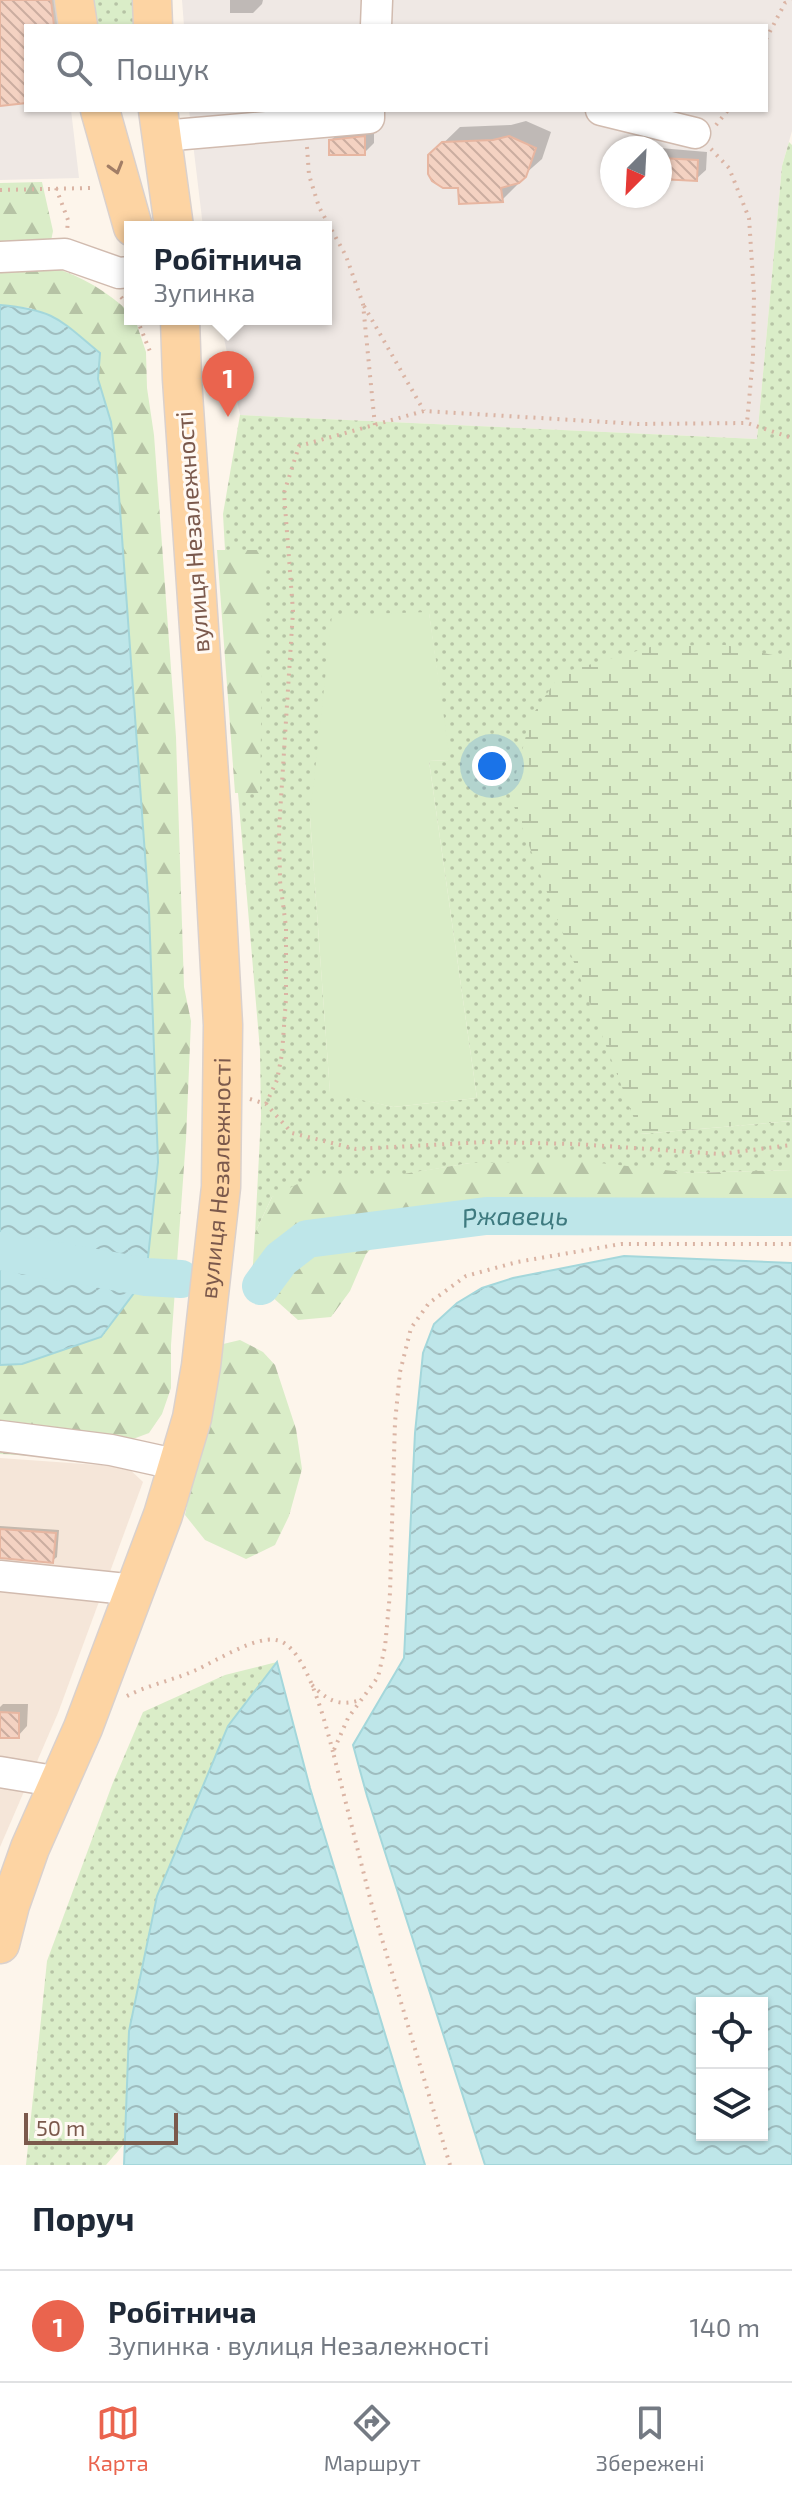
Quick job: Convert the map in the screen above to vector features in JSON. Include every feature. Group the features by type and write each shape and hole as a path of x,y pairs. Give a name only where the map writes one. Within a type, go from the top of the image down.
{"main road":[{"path":"74,0 78,24"},
{"path":"152,0 153,24"},
{"path":"101,112 131,221"},
{"path":"160,123 173,221"},
{"name":"вулиця Незалежності","path":"0,1944 30,1848 60,1782 136,1590 179,1465 192,1418 201,1366 221,1187 223,1025 212,819 163,325"},
{"name":"вулиця Незалежності","path":"167,371 178,325"}],"street":[{"path":"376,24 377,0"},
{"path":"160,123 306,124 369,118 369,112"},
{"path":"609,112 695,133"},
{"path":"0,257 65,254 124,273"},
{"path":"0,1436 111,1450 179,1465"},
{"path":"0,1576 136,1590"},
{"path":"0,1772 60,1782"}],"path":[{"path":"768,35 785,3 792,0"},
{"path":"306,124 309,175 327,221"},
{"path":"695,133 729,168 749,218 754,294 753,357 747,423"},
{"path":"0,190 91,187 96,201"},
{"path":"332,231 346,256 363,304 424,411"},
{"path":"363,304 375,426"},
{"path":"140,325 167,371"},
{"path":"792,438 747,423 639,424 424,411 299,446 284,493 293,611 279,830 280,881 286,927 286,999 282,1054 277,1080 266,1104 292,1133 356,1149 485,1142 576,1144 720,1154 792,1145"},
{"path":"333,1752 348,1718 378,1677 385,1647 400,1372 411,1328 429,1303 466,1276 517,1262 621,1244 792,1244"},
{"path":"126,1697 196,1670 236,1649 274,1639 287,1643 299,1658 333,1752 372,1906 450,2165"},
{"path":"310,1683 334,1702 348,1704 360,1700"}],"shaded area":[{"path":"0,0 51,0 54,24 24,24 24,112 71,112 79,178 0,180"},
{"path":"182,0 792,0 792,131 782,166 757,439 240,415 221,325 332,325 332,221 202,221 189,112 768,112 768,24 184,24"},
{"path":"0,1458 127,1467 143,1482 58,1713 0,1847"}],"green space":[{"path":"88,0 145,0 147,24 91,24"},
{"path":"789,142 792,145 792,659 783,658 640,1134 792,1121 792,1170 692,1173 470,1163 272,1197 255,1233 261,1116 260,1050 238,793 260,792 225,550 223,514 240,415 757,439 782,166","holes":["429,613 449,760 429,761 477,1098 393,1107 330,1092 310,817"]},
{"path":"42,182 53,231 50,246 0,251 0,183"},
{"path":"52,267 103,291 124,308 124,325 137,325 146,352 147,388 154,435 176,737 184,987 191,1021 186,1139 171,1345 171,1388 162,1414 149,1433 125,1442 98,1460 0,1454 0,1365 22,1364 101,1336 146,1277 158,1162 149,910 118,482 111,422 98,379 100,353 31,308 0,305 0,269"},
{"path":"217,550 264,550 260,793 235,793"},
{"path":"429,612 450,760 429,761 477,1098 393,1107 330,1093 310,817 332,615"},
{"path":"725,645 792,659 792,1121 640,1134 510,796 531,717 561,673 654,646"},
{"path":"581,1161 692,1173 792,1170 792,1207 553,1211 460,1223 391,1227 366,1254 350,1291 331,1317 298,1320 252,1279 255,1233 272,1197 309,1178 397,1175 470,1163"},
{"path":"240,1340 263,1352 275,1365 296,1429 302,1469 289,1516 275,1545 246,1559 205,1540 185,1515 219,1345"},
{"path":"277,1662 228,1726 129,2031 124,2144 106,2165 26,2165 47,1961 112,1785 143,1712 225,1675"}],"water":[{"path":"0,305 45,313 100,353 98,379 111,422 118,482 149,910 158,1162 146,1277 101,1337 22,1364 0,1365"},
{"path":"624,1256 792,1263 792,2165 485,2165 353,1745 404,1658 415,1433 423,1353 434,1324 457,1303 482,1288 513,1278"},
{"path":"277,1662 310,1788 425,2165 124,2165 129,2031 157,1896 228,1726"}],"building":[{"path":"0,0 51,0 54,24 24,24 24,103 0,106"},
{"path":"365,136 365,155 329,155 329,140"},
{"path":"509,136 536,148 526,177 519,183 501,188 503,202 459,204 458,188 443,188 428,174 428,155 442,142 493,140"},
{"path":"672,159 698,160 697,181 672,180"},
{"path":"0,1529 56,1533 53,1563 0,1558"},
{"path":"0,1712 19,1713 19,1738 0,1738"}],"waterway":[{"name":"Ржавець","path":"261,1286 281,1259 307,1239 486,1216 792,1217"},
{"path":"0,1251 146,1277 181,1279"}],"place":[{"name":"Робітнича","path":"228,417"}]}
